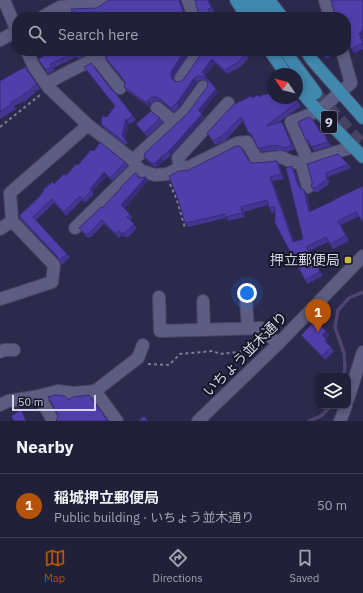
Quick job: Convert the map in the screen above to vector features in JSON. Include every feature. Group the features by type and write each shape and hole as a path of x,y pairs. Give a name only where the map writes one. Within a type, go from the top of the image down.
{"main road":[{"path":"236,0 242,12"},
{"path":"249,0 256,12"},
{"path":"258,0 266,12"},
{"path":"269,0 278,12"},
{"path":"273,56 282,68"},
{"name":"9","path":"289,56 320,90 298,56"},
{"name":"9","path":"309,56 363,118"},
{"name":"9","path":"303,94 363,157"}],"street":[{"path":"4,0 12,18"},
{"path":"51,12 60,7 96,5 105,0"},
{"path":"188,0 192,12"},
{"path":"325,0 329,12"},
{"path":"0,40 12,33"},
{"path":"29,56 34,66 48,86 88,125 142,171 155,175 167,174 180,168 189,167 237,143 247,142 257,160 281,157 292,162 305,162 318,159 353,147"},
{"path":"48,86 64,74 100,56"},
{"path":"181,78 196,56"},
{"path":"308,187 305,162 291,122 318,111 351,83 343,56"},
{"path":"96,58 120,88"},
{"path":"75,228 185,112 203,88"},
{"path":"180,168 178,158 228,103"},
{"path":"156,108 174,122"},
{"path":"0,299 52,282 54,265 12,221 10,193 88,125"},
{"path":"0,229 12,221"},
{"name":"いちょう並木通り","path":"198,421 278,344 363,256"},
{"path":"159,297 160,331 261,328 278,344"},
{"path":"203,301 204,330"},
{"path":"246,301 248,328"},
{"path":"0,405 58,391 74,393 95,392 133,363 138,358 143,345"},
{"path":"0,352 4,350 14,350"},
{"path":"351,390 362,357"},
{"path":"95,392 117,421"},
{"path":"39,396 52,421"},
{"path":"340,421 345,409"}],"path":[{"path":"0,127 48,86"},
{"path":"167,174 177,200 185,228"},
{"path":"133,363 169,366 180,354 213,351 220,354 255,350"}],"building":[{"path":"109,0 179,0 183,12 72,12 71,9 97,8"},
{"path":"195,0 208,0 211,8 208,9 210,12 198,12"},
{"path":"331,0 363,0 363,29 359,34 363,43 351,49 351,12 334,11"},
{"path":"44,56 67,56 50,64 52,67 46,70 38,59"},
{"path":"182,56 171,73 171,77 174,81 178,82 184,79 200,56 244,56 237,63 225,70 212,59 202,72 216,89 198,110 202,114 168,152 155,163 152,163 144,157 145,153 188,113 207,87 207,80 205,77 201,76 194,78 177,103 171,108 156,97 151,97 147,103 124,87 125,83 123,79 105,57"},
{"path":"91,63 133,116 127,120 126,119 122,135 125,139 123,141 101,124 102,116 107,117 115,106 84,67"},
{"path":"25,67 37,84 24,95 11,102 12,104 0,112 0,81"},
{"path":"264,94 267,94 267,104 295,104 266,126 282,122 292,145 284,148 277,145 258,148 241,117 222,136 213,141 207,133 233,105 251,96 252,98 258,95 259,97"},
{"path":"151,111 160,118 144,133 136,124"},
{"path":"309,117 313,120 321,133 323,132 328,142 311,147 308,140 306,141 298,122"},
{"path":"100,142 125,162 110,178 104,172 90,189 92,190 83,199 80,196 64,212 52,199 33,217 67,254 59,261 57,256 19,216 41,195 44,191 43,190 52,182 54,184 64,174 66,176 91,150 94,151"},
{"path":"236,146 240,146 251,163 277,161 281,174 270,177 293,242 303,239 286,168 292,166 298,185 304,190 309,212 363,186 363,221 356,212 338,221 346,236 330,244 326,237 306,247 320,272 305,280 275,223 275,207 269,208 267,200 241,207 242,213 225,217 225,214 185,223 169,176 179,171 189,170"},
{"path":"338,154 348,164 326,173 326,181 316,188 311,187 312,181 307,164"},
{"path":"135,173 139,178 146,177 121,205 130,214 127,217 134,224 124,234 123,232 121,234 119,231 116,234 102,220 88,234 85,234 79,228 101,207 102,208"},
{"path":"315,321 326,331 322,335 331,347 322,356 301,335"},
{"path":"56,395 65,396 68,400 73,397 89,395 108,421 56,421 58,417 57,413 48,397"},
{"path":"21,410 26,421 14,421 11,416"},
{"path":"144,416 148,421 138,421"}],"waterway":[{"path":"344,373 344,353 335,327 338,310 349,298 363,292"},
{"path":"309,421 321,416 328,409"}],"tunnel":[{"path":"316,93 363,144"}],"place":[{"name":"押立郵便局","path":"348,260"},
{"name":"稲城押立郵便局","path":"318,332"}]}
